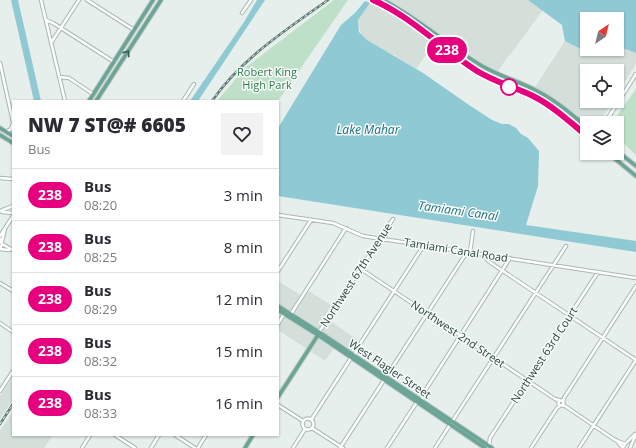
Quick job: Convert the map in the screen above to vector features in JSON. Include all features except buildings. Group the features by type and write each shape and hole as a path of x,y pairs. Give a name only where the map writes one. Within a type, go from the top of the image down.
{"main road":[{"path":"374,0 399,14 478,72 496,82 528,94 543,102 580,131"},
{"path":"383,0 483,67 548,97 580,122"},
{"path":"89,100 134,30 158,1"},
{"path":"97,100 140,33 158,1"},
{"path":"134,30 140,33"},
{"path":"114,62 119,66"},
{"path":"93,94 99,97"},
{"path":"0,128 12,135"},
{"path":"0,135 12,143"},
{"path":"624,157 636,166"},
{"path":"617,160 636,176"},
{"name":"West Flagler Street","path":"279,307 351,358 417,397 482,445 489,447"},
{"name":"West Flagler Street","path":"279,311 351,353 417,402 452,423"},
{"path":"279,395 318,334"},
{"path":"245,448 252,436"}],"street":[{"path":"41,0 65,100"},
{"path":"51,43 79,0"},
{"path":"87,0 134,30"},
{"path":"242,13 251,0"},
{"path":"46,20 114,62"},
{"path":"0,63 12,118"},
{"path":"610,115 636,74"},
{"path":"59,77 69,78 93,94"},
{"path":"0,81 4,79"},
{"path":"184,100 194,84"},
{"path":"6,132 12,125"},
{"path":"0,178 12,179"},
{"path":"0,212 12,206"},
{"path":"0,212 12,213"},
{"name":"Tamiami Canal Road","path":"279,214 333,223 359,234 380,238 636,278"},
{"path":"0,236 12,218"},
{"name":"Northwest 67th Avenue","path":"318,334 393,219"},
{"path":"279,269 311,220"},
{"path":"291,314 346,228"},
{"path":"5,229 0,249 12,249"},
{"path":"305,429 309,430 312,428 341,448 427,313 468,252 474,231"},
{"path":"1,241 12,249"},
{"path":"355,356 356,350 424,245"},
{"path":"436,448 566,246"},
{"path":"483,254 488,261 636,360 579,448"},
{"path":"422,401 423,394 510,258"},
{"name":"Northwest 2nd Street","path":"361,269 594,425 615,440 623,448"},
{"name":"Northwest 63rd Court","path":"482,445 490,438 598,272"},
{"path":"0,283 12,290"},
{"path":"531,448 636,286"},
{"path":"279,322 284,314"},
{"path":"0,323 12,331"},
{"path":"351,353 356,350"},
{"path":"312,428 313,423 311,420 351,358"},
{"path":"0,391 12,373"},
{"path":"417,397 423,394"},
{"path":"388,448 417,402"},
{"path":"279,406 303,421 307,419 311,420"},
{"path":"303,421 302,425 305,429"},
{"path":"292,448 305,429"},
{"path":"623,448 636,434"},
{"path":"630,447 636,434"},
{"path":"82,448 89,436"},
{"path":"117,436 135,448"},
{"path":"151,448 158,436"},
{"path":"177,436 196,448 205,436"},
{"name":"Northwest 63rd Court","path":"489,447 490,438"},
{"name":"Northwest 2nd Street","path":"615,440 630,447"}],"shaded area":[{"path":"388,0 528,0 543,10 498,71 482,63 401,7"},
{"path":"371,1 389,10 434,43 416,69 394,55 378,48 361,34 358,20"},
{"path":"565,41 580,49 580,56 624,56 624,49 636,53 636,64 624,83 624,64 580,64 580,108 609,108 603,116 580,116 580,118 558,101 535,87"},
{"path":"279,282 304,297 309,291 331,305 325,317 359,341 354,349 350,350 338,342 325,361 279,331"},
{"path":"12,378 12,401 0,419 0,396"},
{"path":"12,413 12,436 52,436 44,448 0,448 0,431"}],"green space":[{"name":"Robert King High Park","path":"334,0 348,0 279,100 218,100 245,68"},
{"path":"636,89 636,155 624,144 624,116 617,116 622,108 624,108 624,106"}],"water":[{"path":"11,0 18,0 41,100 34,100"},
{"path":"257,0 265,0 199,100 191,100 244,22"},
{"path":"528,0 636,0 636,53 624,49 624,12 580,12 580,49 565,41 562,25"},
{"name":"Lake Mahar","path":"365,1 370,3 358,20 359,32 367,40 423,73 492,120 502,124 509,124 516,128 521,134 528,138 539,151 538,186 526,225 636,241 636,252 279,196 279,126 341,25 355,13"}],"railway":[{"path":"213,100 237,71 251,58 328,0"},
{"path":"0,424 12,406"}],"bus line":[{"name":"238","path":"373,0 399,14 462,62 496,82 528,94 543,102 580,130"}],"water label":[{"name":"Tamiami Canal","path":"458,211"}]}
